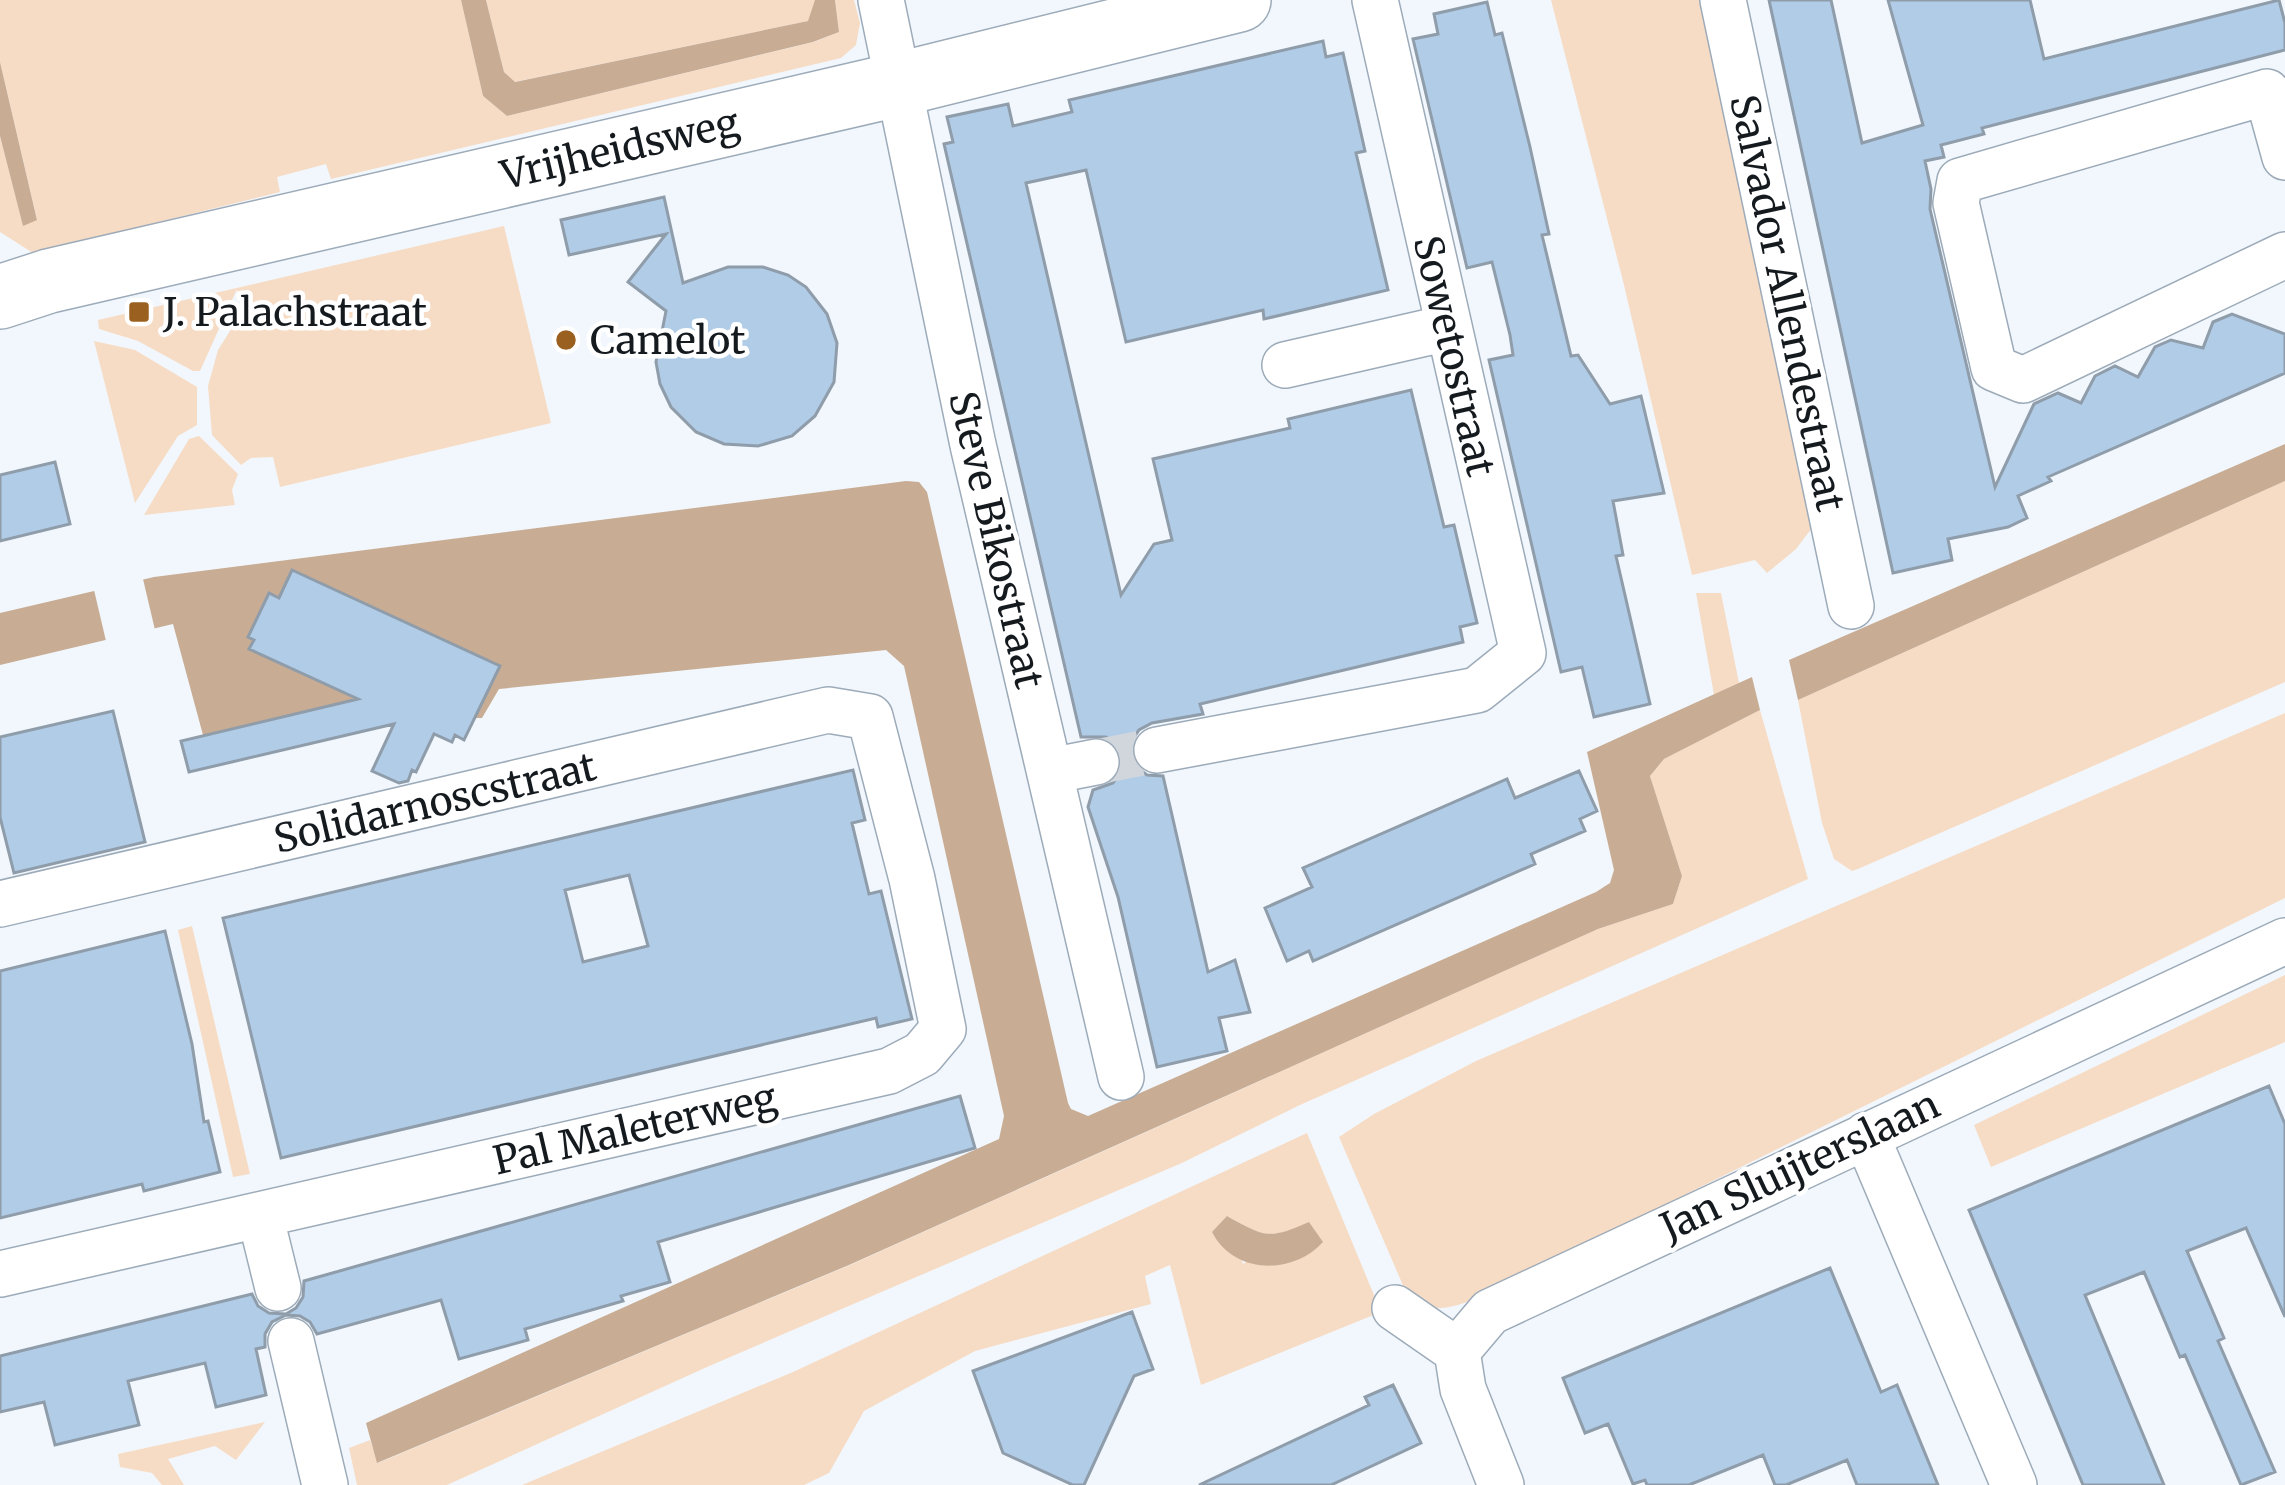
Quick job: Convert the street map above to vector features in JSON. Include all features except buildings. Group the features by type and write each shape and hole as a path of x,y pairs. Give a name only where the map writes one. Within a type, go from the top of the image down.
{"street":[{"name":"Steve Bikostraat","path":"881,0 973,445 1121,1077"},
{"name":"Vrijheidsweg","path":"0,297 49,281 896,85 1239,0"},
{"name":"Sowetostraat","path":"1157,750 1477,690 1523,653 1375,0"},
{"name":"Salvador Allendestraat","path":"1723,0 1851,605"},
{"path":"2285,158 2276,89 1960,181 1956,202 1994,368 2023,380 2285,255"},
{"path":"1285,365 1447,328"},
{"name":"Solidarnoscstraat","path":"0,904 828,710 870,717"},
{"name":"Pal Maleterweg","path":"0,1274 889,1071 922,1054 943,1029 912,878 870,717"},
{"path":"1050,771 1096,762"},
{"name":"Jan Sluijterslaan","path":"1457,1351 1490,1312 1866,1135 2283,948"},
{"path":"1866,1135 2014,1485"},
{"path":"260,1215 278,1288"},
{"path":"1395,1308 1457,1351 1463,1389 1501,1485"},
{"path":"291,1341 325,1485"}],"shaded area":[{"path":"0,0 461,0 483,96 507,116 814,42 839,32 835,0 854,0 860,23 856,45 841,58 331,179 326,164 277,177 280,192 33,253 0,232 0,136 23,225 37,219 0,62"},
{"path":"461,0 486,0 504,72 515,82 808,21 815,0 835,0 839,32 507,116 483,96"},
{"path":"486,0 816,3 808,21 514,82 504,72"},
{"path":"1551,0 1708,0 1815,524 1796,549 1767,573 1755,560 1692,575"},
{"path":"0,62 37,220 23,226 0,136"},
{"path":"504,226 551,423 280,487 273,457 251,458 241,465 212,435 208,386 218,350 242,312 237,289 200,371 138,341 99,329 98,320"},
{"path":"94,341 135,350 197,387 197,425 178,436 135,503"},
{"path":"199,436 238,474 232,490 235,505 144,515 189,439"},
{"path":"2285,444 2285,481 1798,700 1789,660"},
{"path":"2285,481 2285,682 1858,869 1852,871 1834,859 1822,823 1798,700"},
{"path":"919,482 927,492 1068,1103 1088,1116 1596,892 1610,883 1614,870 1587,752 1752,677 1760,710 1664,759 1650,776 1682,876 1673,904 1598,929 849,1265 377,1463 366,1423 999,1139 1004,1116 904,666 886,650 499,689 482,718 302,719 203,735 173,624 0,665 0,613 154,577"},
{"path":"1696,593 1721,593 1739,683 1714,695"},
{"path":"1760,710 1808,879 1300,1105 1184,1162 707,1367 447,1485 357,1485 349,1448 370,1440 378,1463 850,1265 1598,929 1673,904 1682,876 1650,776 1664,759"},
{"path":"2285,713 2285,898 1472,1300 1442,1308 1411,1304 1339,1137 1476,1061"},
{"path":"192,926 250,1174 233,1177 178,930"},
{"path":"2285,975 2285,1042 1991,1167 1974,1125"},
{"path":"1307,1133 1381,1312 1201,1385 1170,1265 1145,1276 1151,1304 975,1351 864,1411 829,1473 804,1485 522,1485 793,1372","holes":["1227,1216 1259,1232 1275,1234 1309,1223 1243,1264"]},
{"path":"1227,1216 1267,1234 1309,1222 1323,1242 1296,1261 1264,1266 1248,1263 1222,1246 1212,1232"},
{"path":"265,1422 236,1460 215,1446 168,1459 184,1485 162,1485 152,1473 120,1467 118,1454"}],"pier":[{"path":"143,579 155,630 106,641 94,590"}],"tunnel":[{"path":"1096,762 1157,750"}],"place":[{"name":"J. Palachstraat","path":"139,312"},
{"name":"Camelot","path":"566,340"}]}
